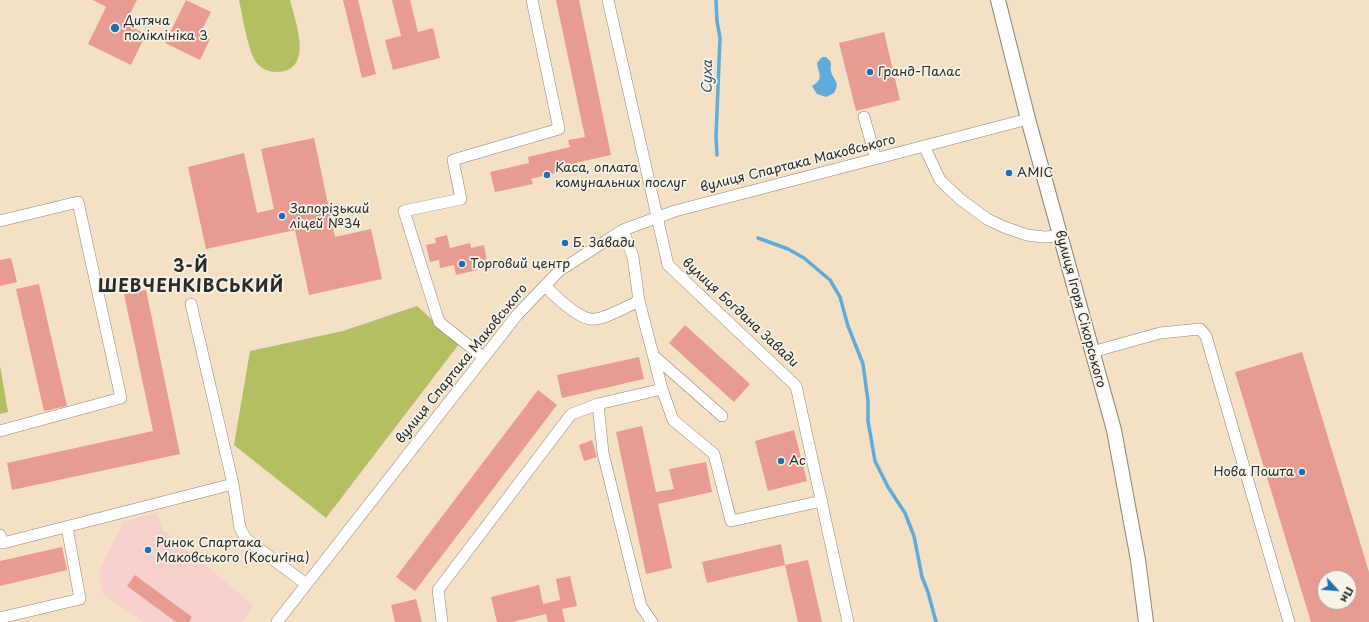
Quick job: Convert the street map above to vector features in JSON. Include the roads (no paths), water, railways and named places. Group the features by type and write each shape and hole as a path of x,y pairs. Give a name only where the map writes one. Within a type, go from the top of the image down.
{"main road":[{"name":"вулиця Ігоря Сікорського","path":"998,0 1028,120 1114,430 1138,560 1146,622"}],"street":[{"path":"483,357 439,322 404,211 461,199 453,160 559,129 532,0"},
{"name":"вулиця Богдана Завади","path":"608,0 668,265 796,386 848,622"},
{"path":"864,117 876,159"},
{"name":"вулиця Спартака Маковського","path":"277,622 483,357 517,315 559,271 623,230 675,211 1028,120"},
{"path":"924,146 940,180 960,199 987,219 1027,235 1044,237 1060,236"},
{"path":"0,220 78,202 121,398 0,431"},
{"path":"623,230 633,257 639,301 662,389 673,420 714,454 731,521 822,501"},
{"path":"544,286 579,314 590,319 601,318 639,301"},
{"path":"191,304 233,484 240,528 246,539 306,584"},
{"path":"1092,352 1160,333 1200,329 1206,336 1289,622"},
{"path":"654,356 722,416"},
{"path":"442,622 438,590 572,414 598,404 662,389"},
{"path":"598,404 603,453 641,606 652,622"},
{"path":"0,535 3,543 233,484"},
{"path":"0,618 80,599 67,527"}],"water":[{"path":"823,57 826,57 830,61 831,71 837,83 834,93 826,97 817,94 812,86 820,78 817,63"}],"waterway":[{"name":"Суха","path":"716,0 717,21 720,38 716,137 717,155"},
{"path":"758,238 788,249 804,258 830,280 840,297 848,326 863,364 868,401 868,421 875,461 888,487 905,513 914,536 922,577 928,592 936,622"}],"place":[{"name":"Дитяча поліклініка 3","path":"115,28"},
{"name":"Гранд-Палас","path":"870,72"},
{"name":"AMIC","path":"1009,173"},
{"name":"Каса, оплата комунальних послуг","path":"547,175"},
{"name":"Запорізький ліцей №34","path":"282,216"},
{"name":"Б. Завади","path":"565,243"},
{"name":"Торговий центр","path":"462,264"},
{"name":"Ас","path":"781,461"},
{"name":"Нова Пошта","path":"1302,472"},
{"name":"Ринок Спартака Маковського (Косигіна)","path":"148,550"}],"district":[{"name":"3-Й ШЕВЧЕНКІВСЬКИЙ","path":"191,277"}]}
